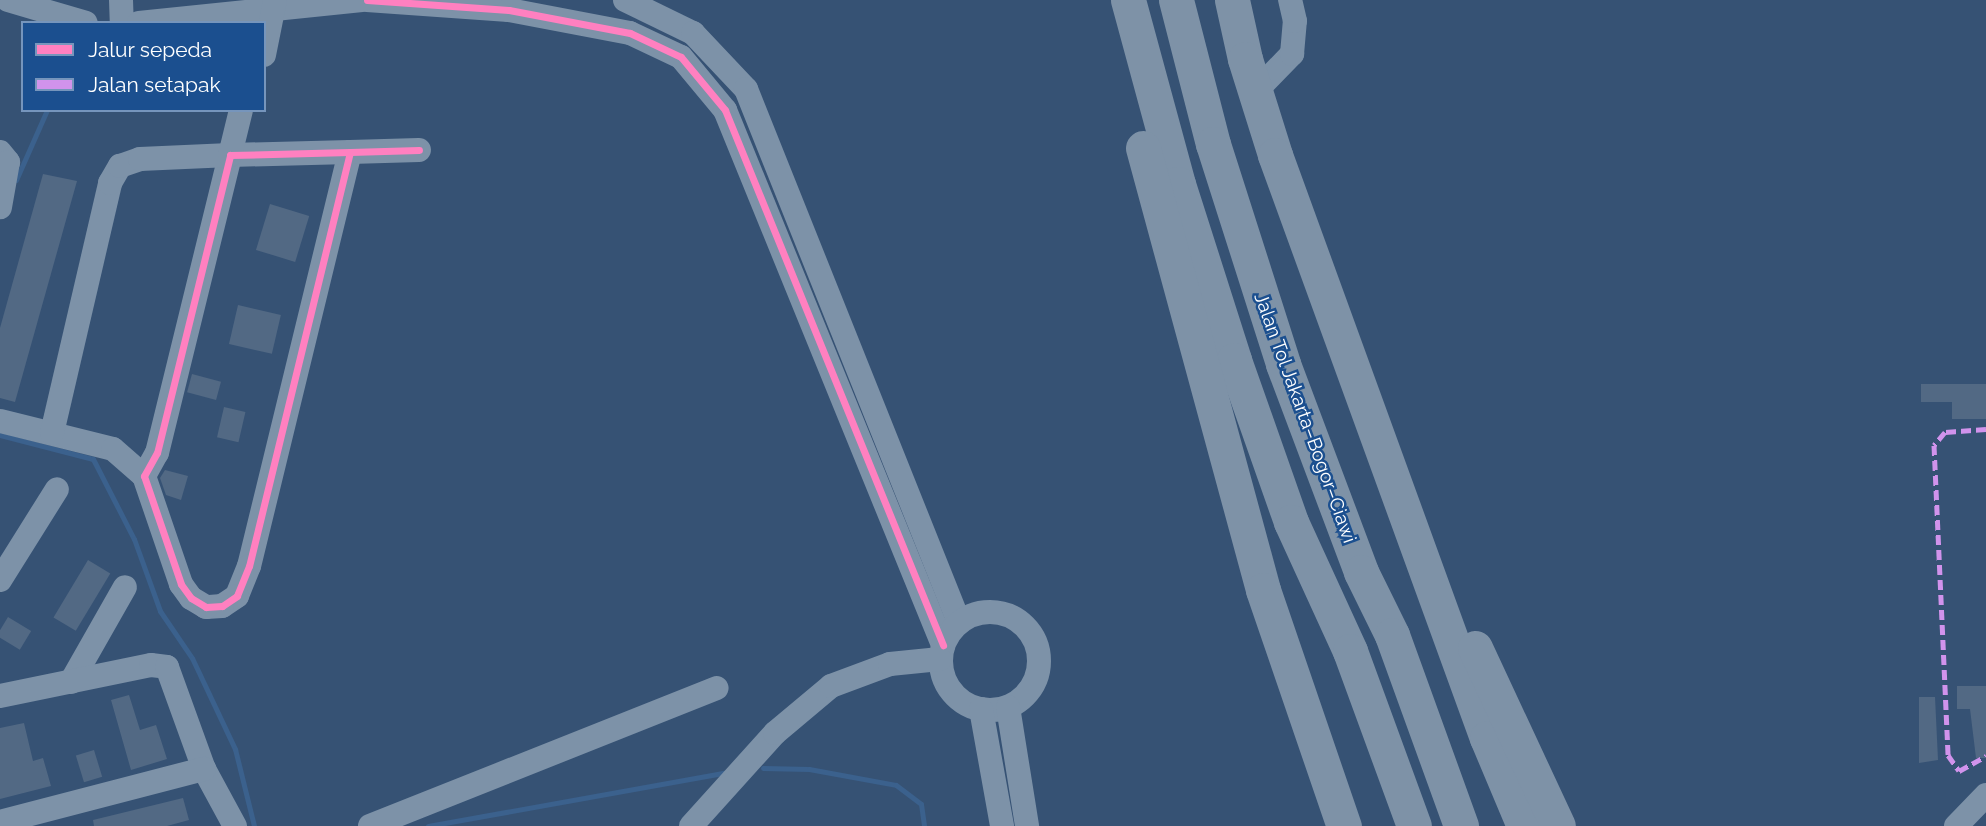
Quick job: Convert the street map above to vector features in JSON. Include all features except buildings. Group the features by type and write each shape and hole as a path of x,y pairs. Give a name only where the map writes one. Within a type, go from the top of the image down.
{"highway":[{"path":"1105,0 1264,590 1344,826"},
{"path":"1128,0 1178,184 1234,360 1291,522 1350,651 1414,826"},
{"name":"Jalan Tol Jakarta–Bogor–Ciawi","path":"1176,0 1213,144 1283,364 1361,572 1392,635 1461,826"},
{"path":"1233,0 1251,75 1418,547 1524,826"},
{"path":"1418,547 1447,592 1558,826"}],"street":[{"path":"8,0 79,21"},
{"path":"121,0 122,21"},
{"path":"158,21 243,12 276,4 364,0 509,10 630,33 681,57 726,110 942,652 942,673 956,697 981,709 1008,707 1021,700 1037,677 1040,663 1033,636 1024,625 999,612 971,615 959,622 942,652 890,664 831,686 775,733 691,826"},
{"path":"625,0 693,33 746,89 959,622"},
{"path":"1251,75 1288,59 1294,47 1295,20 1290,0"},
{"path":"266,46 276,4"},
{"path":"144,476 158,453 241,112"},
{"path":"52,433 110,184 120,166 141,159 419,150"},
{"path":"0,152 8,162 0,207"},
{"path":"0,421 113,449 144,476 181,584 191,598 206,607 222,606 237,596 249,566 350,152"},
{"path":"758,187 782,177"},
{"path":"0,580 57,489"},
{"path":"71,682 125,587"},
{"path":"0,696 151,665 167,667 204,769 235,826"},
{"path":"370,826 717,688"},
{"path":"1008,707 1027,826"},
{"path":"981,709 1002,826"},
{"path":"0,822 204,769"},
{"path":"1956,826 1986,795"}],"waterway":[{"path":"16,180 46,112"},
{"path":"0,435 93,459 134,539 160,611 192,658 235,749 254,826"},
{"path":"763,768 809,769 896,785 921,804 924,826"},
{"path":"428,826 724,773"}],"marked path":[{"path":"1986,429 1945,432 1934,445 1948,755 1959,771 1986,756"}],"cycle path":[{"path":"367,0 509,10 630,33 681,57 725,110 943,645"},
{"path":"350,152 249,566 237,596 222,606 206,607 191,598 181,584 144,476 157,453 230,155 419,150"}]}
